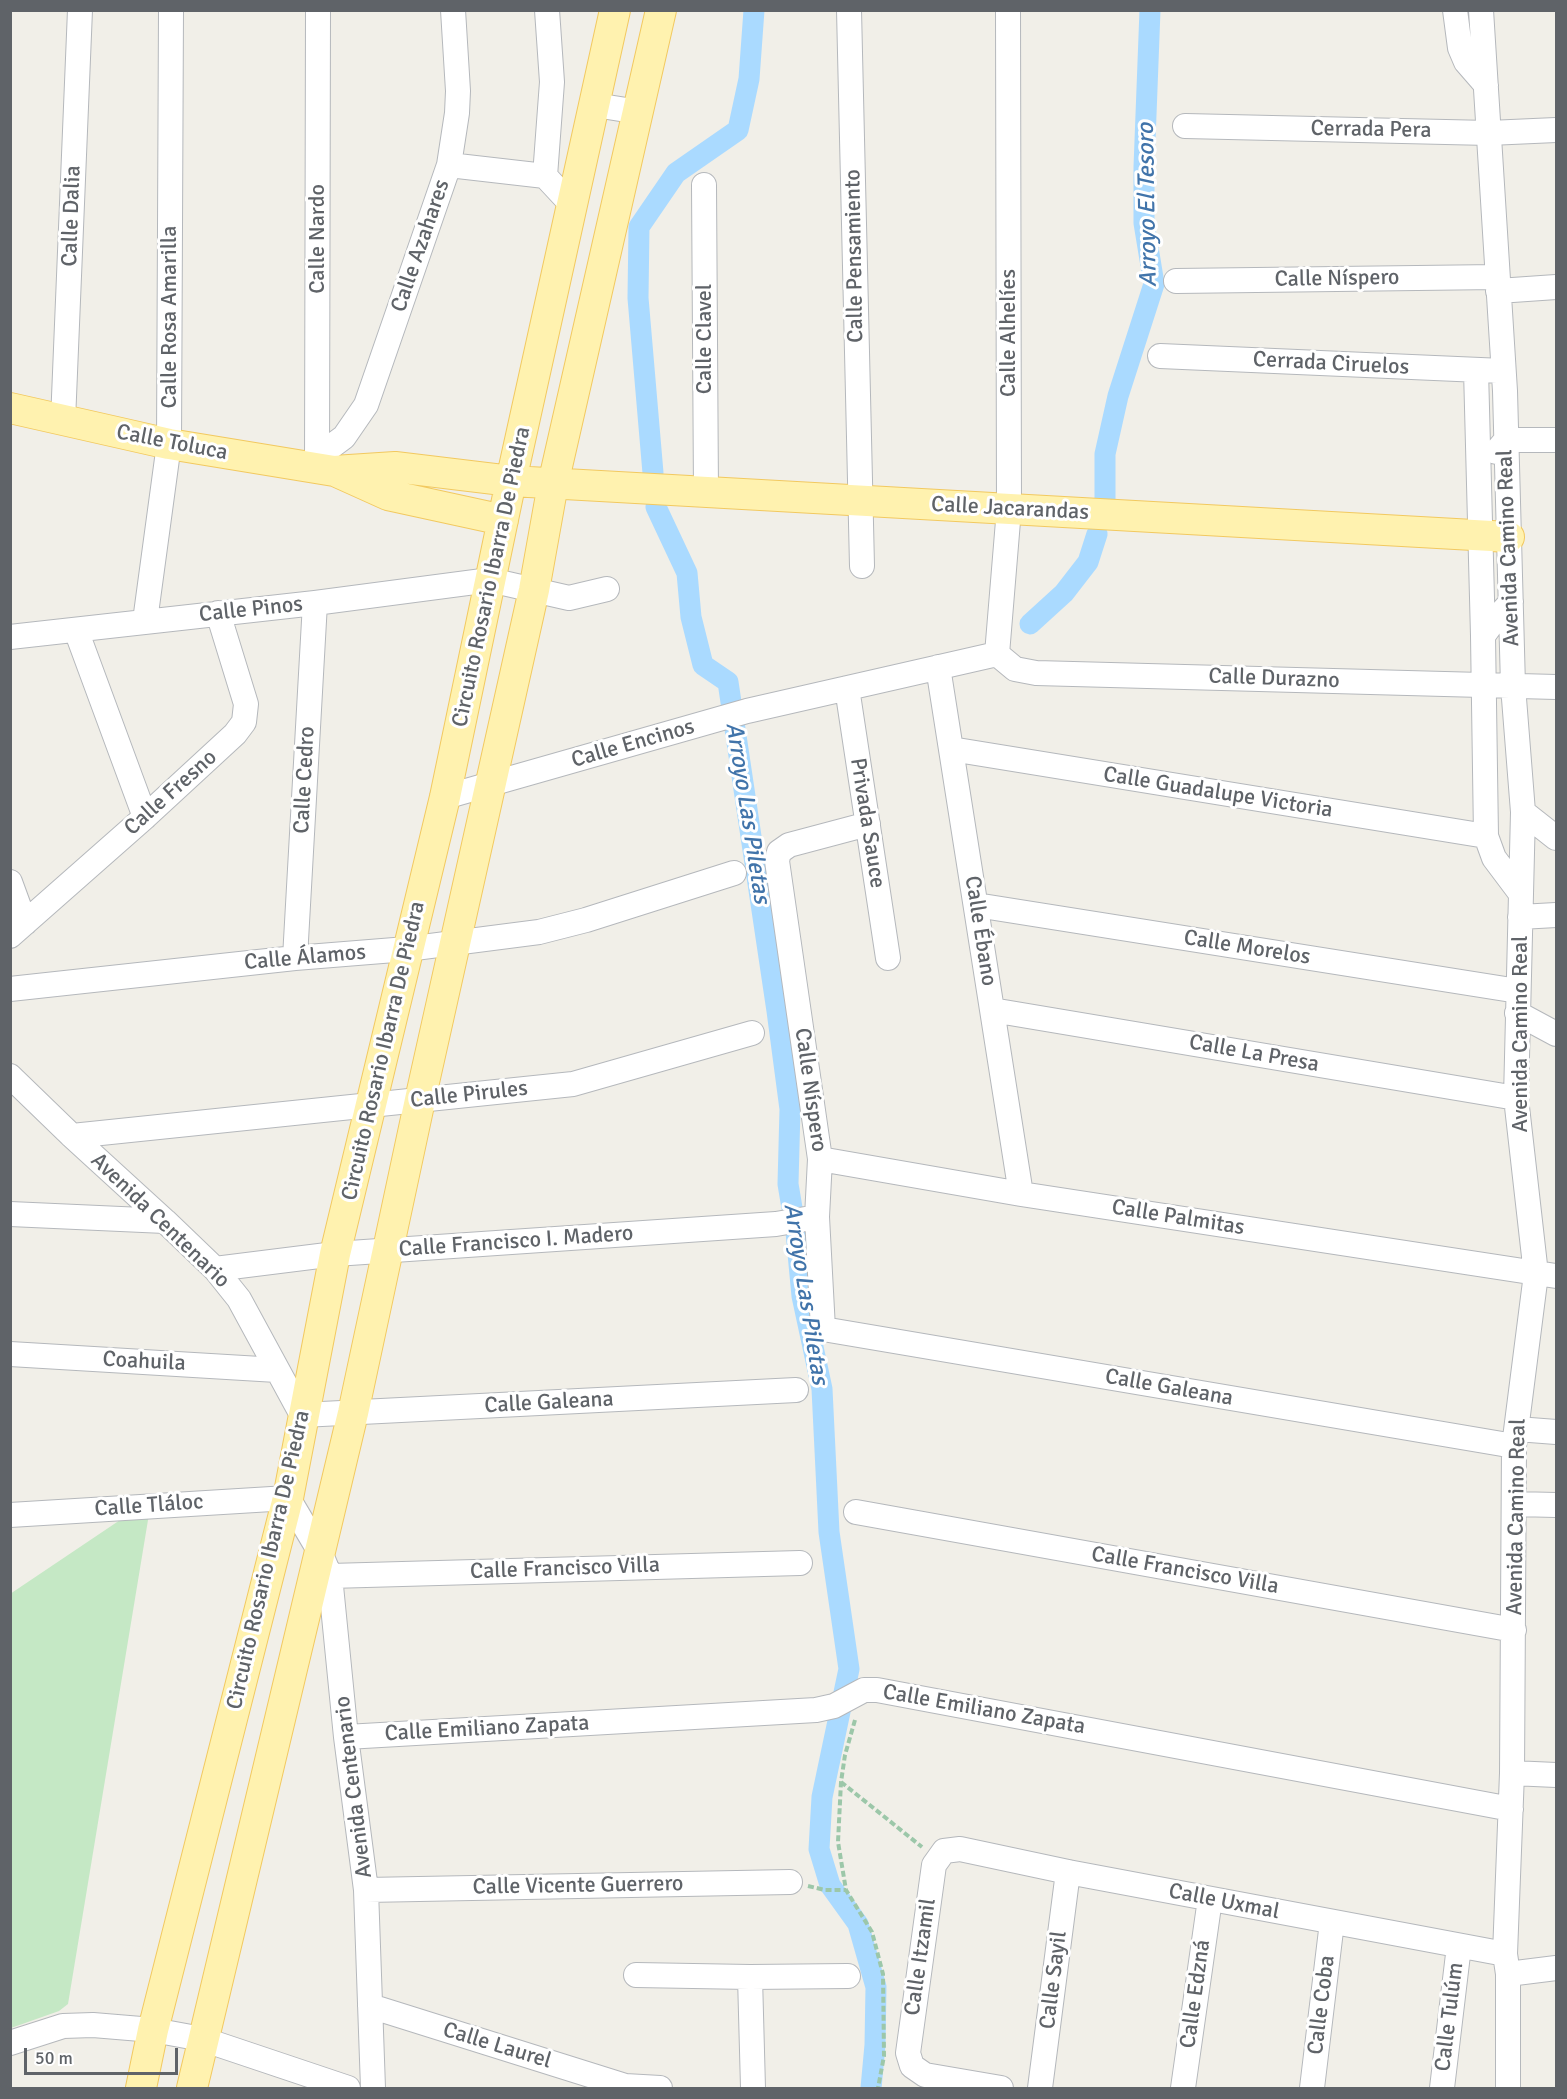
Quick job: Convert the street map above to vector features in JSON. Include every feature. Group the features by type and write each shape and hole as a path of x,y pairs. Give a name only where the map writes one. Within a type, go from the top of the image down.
{"main road":[{"name":"Circuito Rosario Ibarra De Piedra","path":"141,2088 153,2030 288,1498 302,1415 335,1254 445,797 511,481 615,10"},
{"path":"192,2088 202,2039 325,1564 387,1250 492,784 534,590 553,484 661,10"},
{"name":"Calle Toluca","path":"10,408 169,444 323,465 395,467 511,481"},
{"name":"Calle Toluca","path":"323,465 388,495 503,520"},
{"name":"Calle Jacarandas","path":"511,481 1495,536"}],"street":[{"name":"Calle Dalia","path":"63,421 80,10"},
{"name":"Calle Rosa Amarilla","path":"144,621 169,444 171,10"},
{"name":"Calle Nardo","path":"318,10 323,465"},
{"name":"Calle Azahares","path":"323,465 366,405 449,165 458,91 453,10"},
{"path":"545,176 552,82 547,10"},
{"name":"Calle Pensamiento","path":"849,10 862,566"},
{"name":"Calle Alhelíes","path":"996,654 1009,509 1008,10"},
{"path":"1455,10 1460,48 1466,62 1486,85"},
{"name":"Avenida Camino Real","path":"1481,10 1506,440 1495,536 1511,602 1513,687 1523,812 1516,1098 1546,1275 1515,1438 1512,1773 1506,1964 1508,2088"},
{"path":"595,105 639,112"},
{"name":"Cerrada Pera","path":"1185,126 1489,133 1557,130"},
{"path":"449,165 545,176 572,205"},
{"name":"Calle Clavel","path":"704,185 706,493"},
{"name":"Calle Níspero","path":"1176,281 1498,284 1557,287"},
{"name":"Cerrada Ciruelos","path":"1160,356 1503,371"},
{"path":"1476,370 1479,472 1495,536 1483,636 1485,836 1494,858 1521,905 1557,915"},
{"path":"1479,472 1506,440 1557,440"},
{"path":"490,580 569,598 607,589"},
{"name":"Calle Pinos","path":"10,637 315,603 490,580"},
{"path":"1483,636 1511,602"},
{"name":"Calle Cedro","path":"295,958 315,603"},
{"name":"Calle Fresno","path":"18,930 145,817 235,734 244,722 246,705 218,613"},
{"path":"76,630 145,817"},
{"name":"Calle Encinos","path":"445,797 747,711 996,654"},
{"name":"Calle Durazno","path":"996,654 1015,669 1036,673 1557,687"},
{"name":"Calle Ébano","path":"938,667 1021,1194"},
{"name":"Privada Sauce","path":"847,688 888,958"},
{"name":"Calle Guadalupe Victoria","path":"951,749 1485,836"},
{"path":"1523,812 1557,838"},
{"name":"Calle Níspero","path":"823,1329 810,1219 820,1159 777,861 779,852 789,845 868,824"},
{"name":"Calle Álamos","path":"10,989 295,958 407,950 539,932 586,920 734,873"},
{"path":"10,882 18,930"},
{"name":"Calle Morelos","path":"976,905 1518,1002 1557,1034"},
{"name":"Calle La Presa","path":"992,1010 1516,1098"},
{"name":"Calle Pirules","path":"72,1136 573,1084 752,1033"},
{"name":"Avenida Centenario","path":"10,1076 215,1269 239,1299 302,1415"},
{"name":"Calle Palmitas","path":"820,1159 1021,1194 1546,1275"},
{"path":"10,1214 165,1221"},
{"name":"Calle Francisco I. Madero","path":"215,1269 335,1254 776,1224 810,1219"},
{"name":"Calle Galeana","path":"823,1329 1515,1438 1557,1432"},
{"name":"Coahuila","path":"10,1354 278,1370"},
{"name":"Calle Galeana","path":"302,1415 796,1390"},
{"name":"Avenida Centenario","path":"288,1498 325,1564 366,1890 373,2088"},
{"name":"Calle Tláloc","path":"10,1515 288,1498"},
{"path":"1515,1504 1557,1505"},
{"name":"Calle Francisco Villa","path":"856,1512 1514,1630"},
{"name":"Calle Francisco Villa","path":"325,1564 800,1563"},
{"name":"Calle Emiliano Zapata","path":"346,1737 816,1710 834,1706 864,1690 901,1694 1511,1809"},
{"path":"1512,1773 1557,1774"},
{"name":"Calle Uxmal","path":"944,1851 960,1850 1459,1946 1506,1964 1557,1968"},
{"name":"Calle Itzamil","path":"944,1851 934,1865 908,2053 912,2066 925,2075 1001,2088"},
{"name":"Calle Sayil","path":"1040,2088 1068,1872"},
{"name":"Calle Vicente Guerrero","path":"366,1890 790,1881"},
{"name":"Calle Edzná","path":"1183,2088 1210,1899"},
{"name":"Calle Coba","path":"1312,2088 1332,1922"},
{"name":"Calle Tulúm","path":"1442,2088 1459,1946"},
{"path":"636,1975 848,1976"},
{"path":"750,1977 753,2088"},
{"name":"Calle Laurel","path":"370,2006 625,2086 660,2088"},
{"path":"10,2043 63,2026 93,2025 153,2030 202,2039 348,2088"}],"path":[{"path":"864,1690 845,1755 841,1782 838,1842 846,1890 872,1932 884,1974 884,2056 878,2088"},
{"path":"841,1782 919,1846 944,1851"},
{"path":"825,1890 846,1890"}],"green space":[{"path":"132,1512 149,1514 68,2004 59,2011 11,2028 10,1594"}],"waterway":[{"name":"Arroyo Las Piletas","path":"653,473 638,298 639,227 676,173 738,130 749,79 754,10"},
{"name":"Arroyo El Tesoro","path":"1105,502 1105,454 1118,396 1154,284 1144,223 1150,10"},
{"name":"Arroyo Las Piletas","path":"656,507 687,573 691,617 703,665 728,682 777,1011 790,1109 788,1184 796,1232 802,1296 822,1389 829,1532 849,1669 822,1797 819,1849 830,1885 858,1924 876,1987 875,2045 871,2088"},
{"name":"Arroyo El Tesoro","path":"1030,624 1064,593 1088,562 1097,534"}]}
